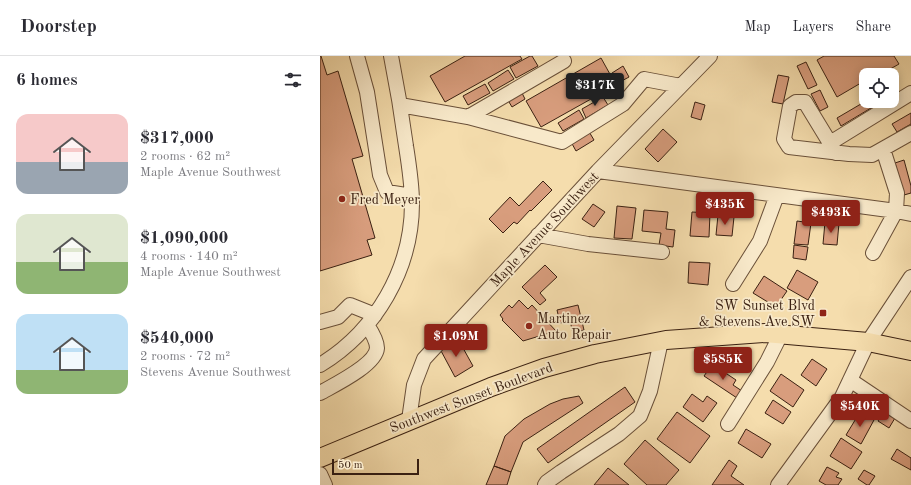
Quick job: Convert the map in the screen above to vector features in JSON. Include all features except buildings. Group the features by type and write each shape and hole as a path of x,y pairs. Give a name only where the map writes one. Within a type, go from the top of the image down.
{"main road":[{"name":"Southwest Sunset Boulevard","path":"320,458 491,387 544,368 595,354 661,341 750,334 781,334 868,342 911,351"}],"street":[{"path":"357,56 367,92 380,175 387,192 412,196"},
{"path":"320,365 343,349 371,320 390,292 404,258 411,222 412,196 400,105 391,56"},
{"name":"Maple Avenue Southwest","path":"409,420 414,384 424,359 598,171 710,56"},
{"path":"468,117 564,61"},
{"path":"400,105 468,117 562,142 623,104 644,79 681,86"},
{"path":"911,93 833,148 872,155 911,133"},
{"path":"873,253 896,210 897,193 883,148"},
{"path":"598,171 896,210 911,214"},
{"path":"733,284 760,241 777,195"},
{"path":"538,235 588,244 662,252"},
{"path":"778,485 842,397 868,342 911,277"},
{"path":"320,322 338,317 350,306 371,320 377,347 375,356 350,377 320,393"},
{"path":"728,424 767,362 781,334"},
{"path":"545,485 561,472 619,434 640,416 650,391 661,341"},
{"path":"850,380 911,421"},
{"path":"320,474 325,485"}],"place":[{"name":"Fred Meyer","path":"342,199"},
{"name":"SW Sunset Blvd & Stevens Ave SW","path":"823,313"},
{"name":"Martinez Auto Repair","path":"529,326"}]}
